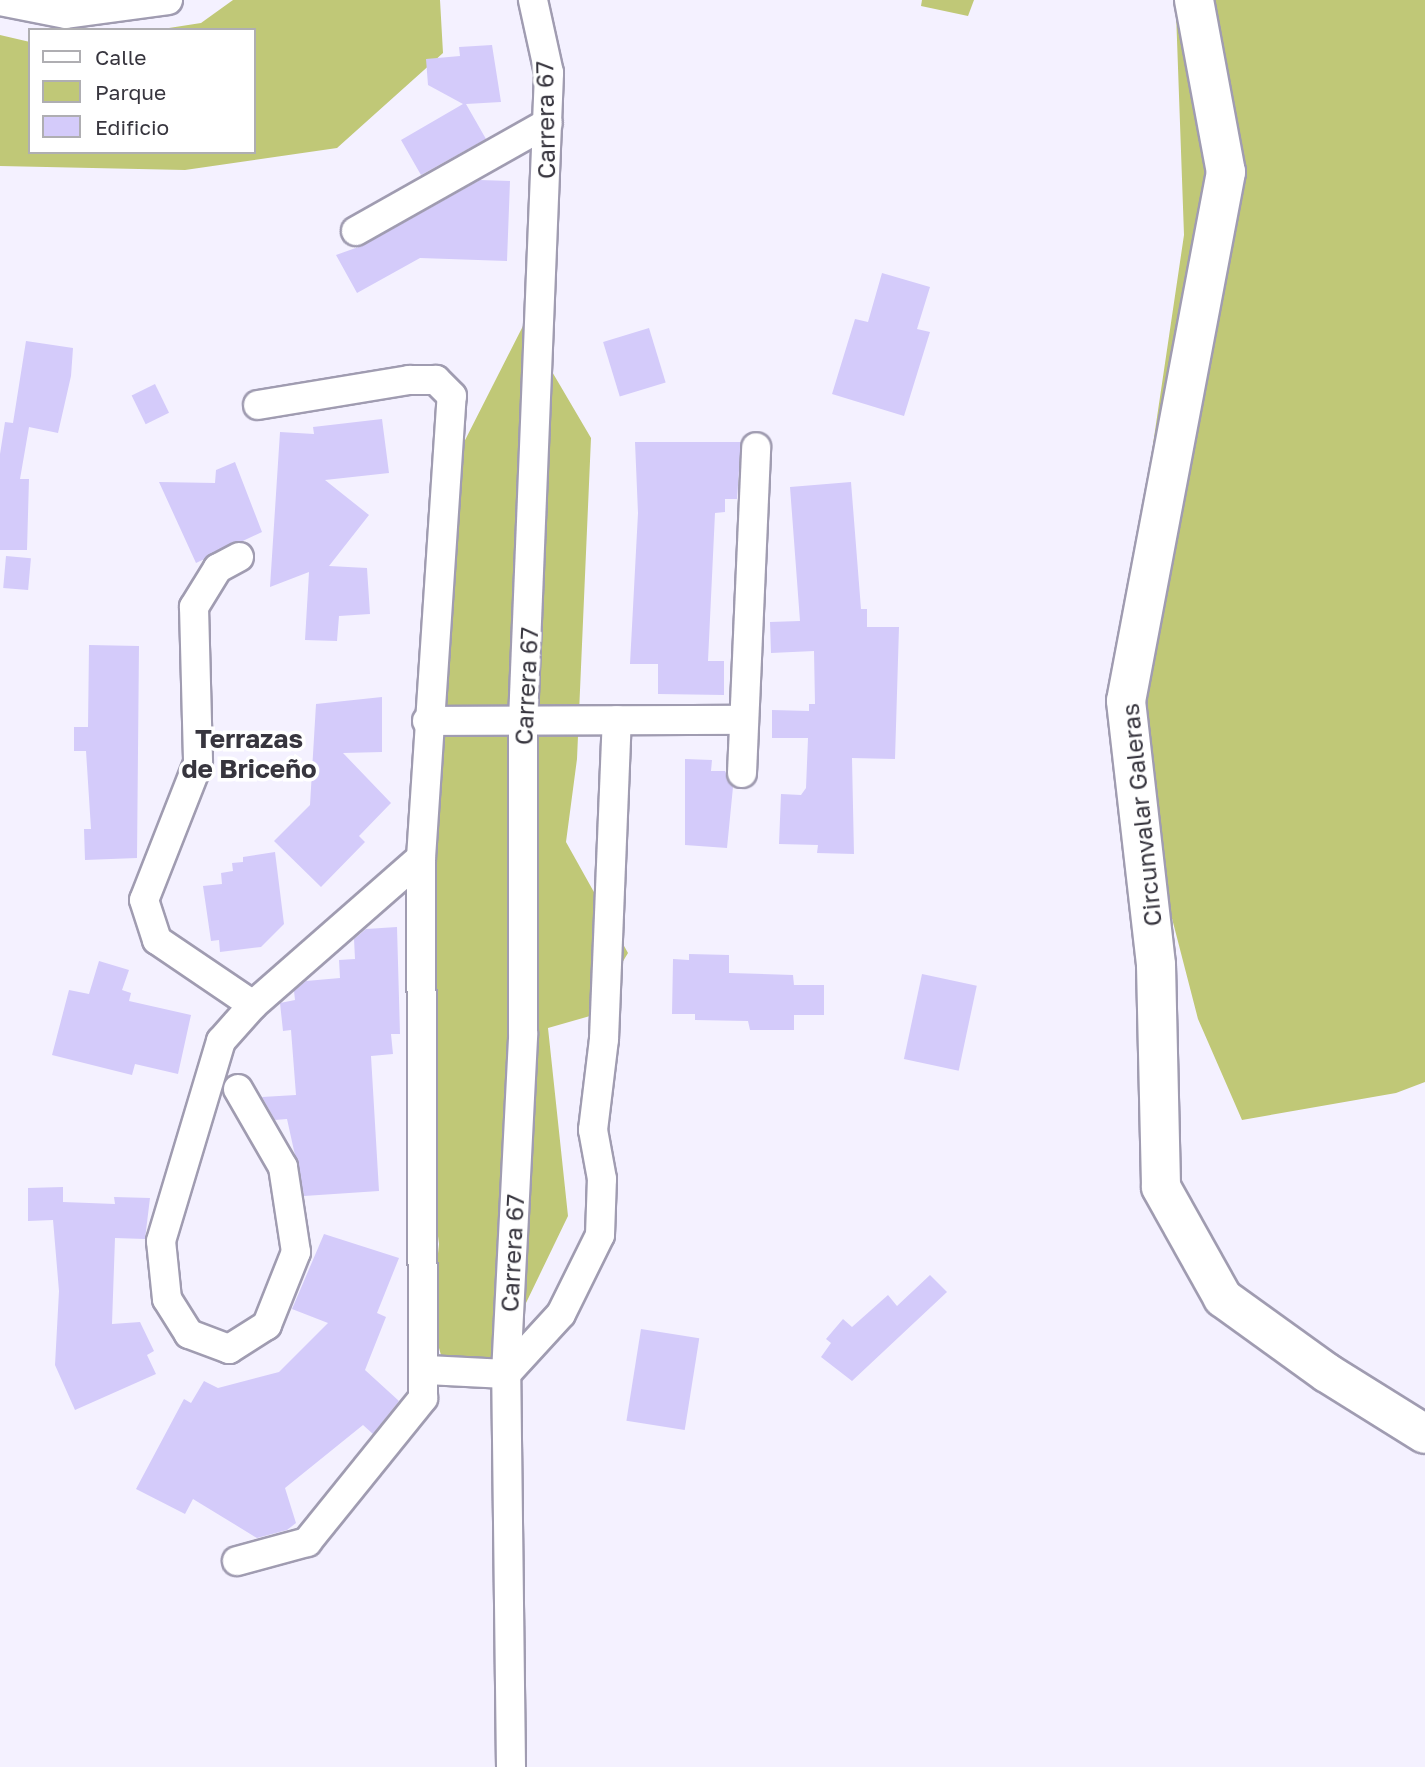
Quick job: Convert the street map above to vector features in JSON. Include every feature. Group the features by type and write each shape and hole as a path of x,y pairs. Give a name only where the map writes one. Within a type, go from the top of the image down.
{"main road":[{"name":"Circunvalar Galeras","path":"1194,0 1226,172 1126,701 1156,965 1161,1187 1223,1298 1327,1373 1425,1434"}],"street":[{"path":"0,1 66,14 168,0"},
{"name":"Carrera 67","path":"511,1767 506,1374 523,1033 523,721 549,73 533,0"},
{"path":"356,231 548,123"},
{"path":"237,1561 307,1542 423,1398 427,1370 421,858 427,721 452,396 436,380 409,380 258,405"},
{"path":"742,773 756,447"},
{"path":"239,557 218,568 194,607 198,763 144,900 157,940 253,1005"},
{"path":"427,1370 506,1374 561,1314 600,1235 602,1179 593,1130 604,1039 617,720"},
{"path":"427,721 744,720"},
{"path":"238,1089 283,1167 296,1252 267,1325 229,1349 189,1334 174,1311 167,1299 161,1241 221,1041 253,1005 421,858"}],"green space":[{"path":"233,0 440,0 443,53 337,148 185,170 0,166 0,35 28,42 28,154 256,154 256,28 169,28 201,23"},
{"path":"922,0 974,0 968,16 921,6"},
{"path":"1185,0 1425,0 1425,1082 1396,1093 1242,1120 1198,1019 1122,725 1132,586 1184,235 1176,12"},
{"path":"524,324 591,438 577,759 566,842 628,953 590,1016 548,1028 568,1216 498,1361 444,1366 431,1319 439,1244 422,1110 458,454"}],"building":[{"path":"492,45 501,102 466,104 486,139 421,175 401,140 463,104 428,85 426,59 460,56 459,47"},
{"path":"480,180 510,181 507,261 420,258 357,293 336,255 364,245"},
{"path":"882,273 930,287 917,329 930,332 904,416 832,394 855,319 868,322"},
{"path":"649,328 666,383 620,397 603,342"},
{"path":"26,341 73,348 71,376 58,433 29,427 20,479 29,479 27,550 0,550 0,454 5,422 13,423"},
{"path":"155,384 169,413 146,424 132,395"},
{"path":"382,419 389,473 325,480 369,515 329,566 367,568 370,614 339,616 337,641 305,640 309,572 270,587 280,432 314,434 313,427"},
{"path":"635,442 741,442 737,499 725,499 725,512 715,513 708,661 724,661 724,695 658,694 658,664 630,664 638,513"},
{"path":"235,462 262,532 196,563 159,482 215,483 216,470"},
{"path":"851,482 861,609 867,609 867,627 899,627 895,759 852,758 854,854 817,853 818,845 779,844 781,794 801,795 806,788 808,738 772,738 772,710 809,711 809,704 815,704 814,651 771,653 770,622 800,621 790,487"},
{"path":"6,556 31,558 28,590 3,588"},
{"path":"89,645 139,646 137,858 85,860 84,829 91,829 86,751 74,751 74,727 88,727"},
{"path":"382,697 382,752 343,753 391,803 359,836 365,842 321,887 274,841 310,805 316,704"},
{"path":"685,759 712,760 711,771 725,771 733,787 727,848 685,845"},
{"path":"275,852 284,924 261,947 220,952 219,940 211,941 203,886 222,884 221,873 233,871 232,863 243,862 243,857"},
{"path":"397,927 400,1034 391,1034 393,1054 371,1056 379,1191 304,1196 287,1119 275,1120 262,1097 296,1095 291,1030 283,1031 280,1003 295,1000 294,991 306,981 340,978 339,960 355,959 354,939 366,929"},
{"path":"689,954 729,955 729,973 793,975 794,985 824,985 824,1015 794,1015 794,1030 750,1030 748,1021 695,1020 695,1014 672,1014 673,959 689,960"},
{"path":"99,961 129,970 122,990 131,993 129,1001 191,1015 178,1074 135,1064 132,1075 52,1055 69,990 89,994"},
{"path":"922,974 977,986 959,1071 904,1059"},
{"path":"63,1187 63,1202 115,1204 114,1197 150,1198 145,1239 115,1238 112,1324 140,1322 154,1351 147,1355 156,1374 75,1410 55,1365 59,1291 53,1220 28,1221 28,1188"},
{"path":"324,1234 399,1258 377,1313 386,1317 365,1370 399,1401 373,1434 363,1425 285,1488 296,1523 287,1530 257,1538 193,1499 185,1514 136,1489 184,1399 191,1403 204,1381 218,1388 279,1372 328,1323 292,1309"},
{"path":"930,1275 947,1292 852,1381 821,1357 831,1343 826,1339 843,1319 852,1327 888,1295 897,1306"},
{"path":"641,1329 699,1338 685,1430 626,1421"}],"district":[{"name":"Terrazas de Briceño","path":"249,754"}]}
